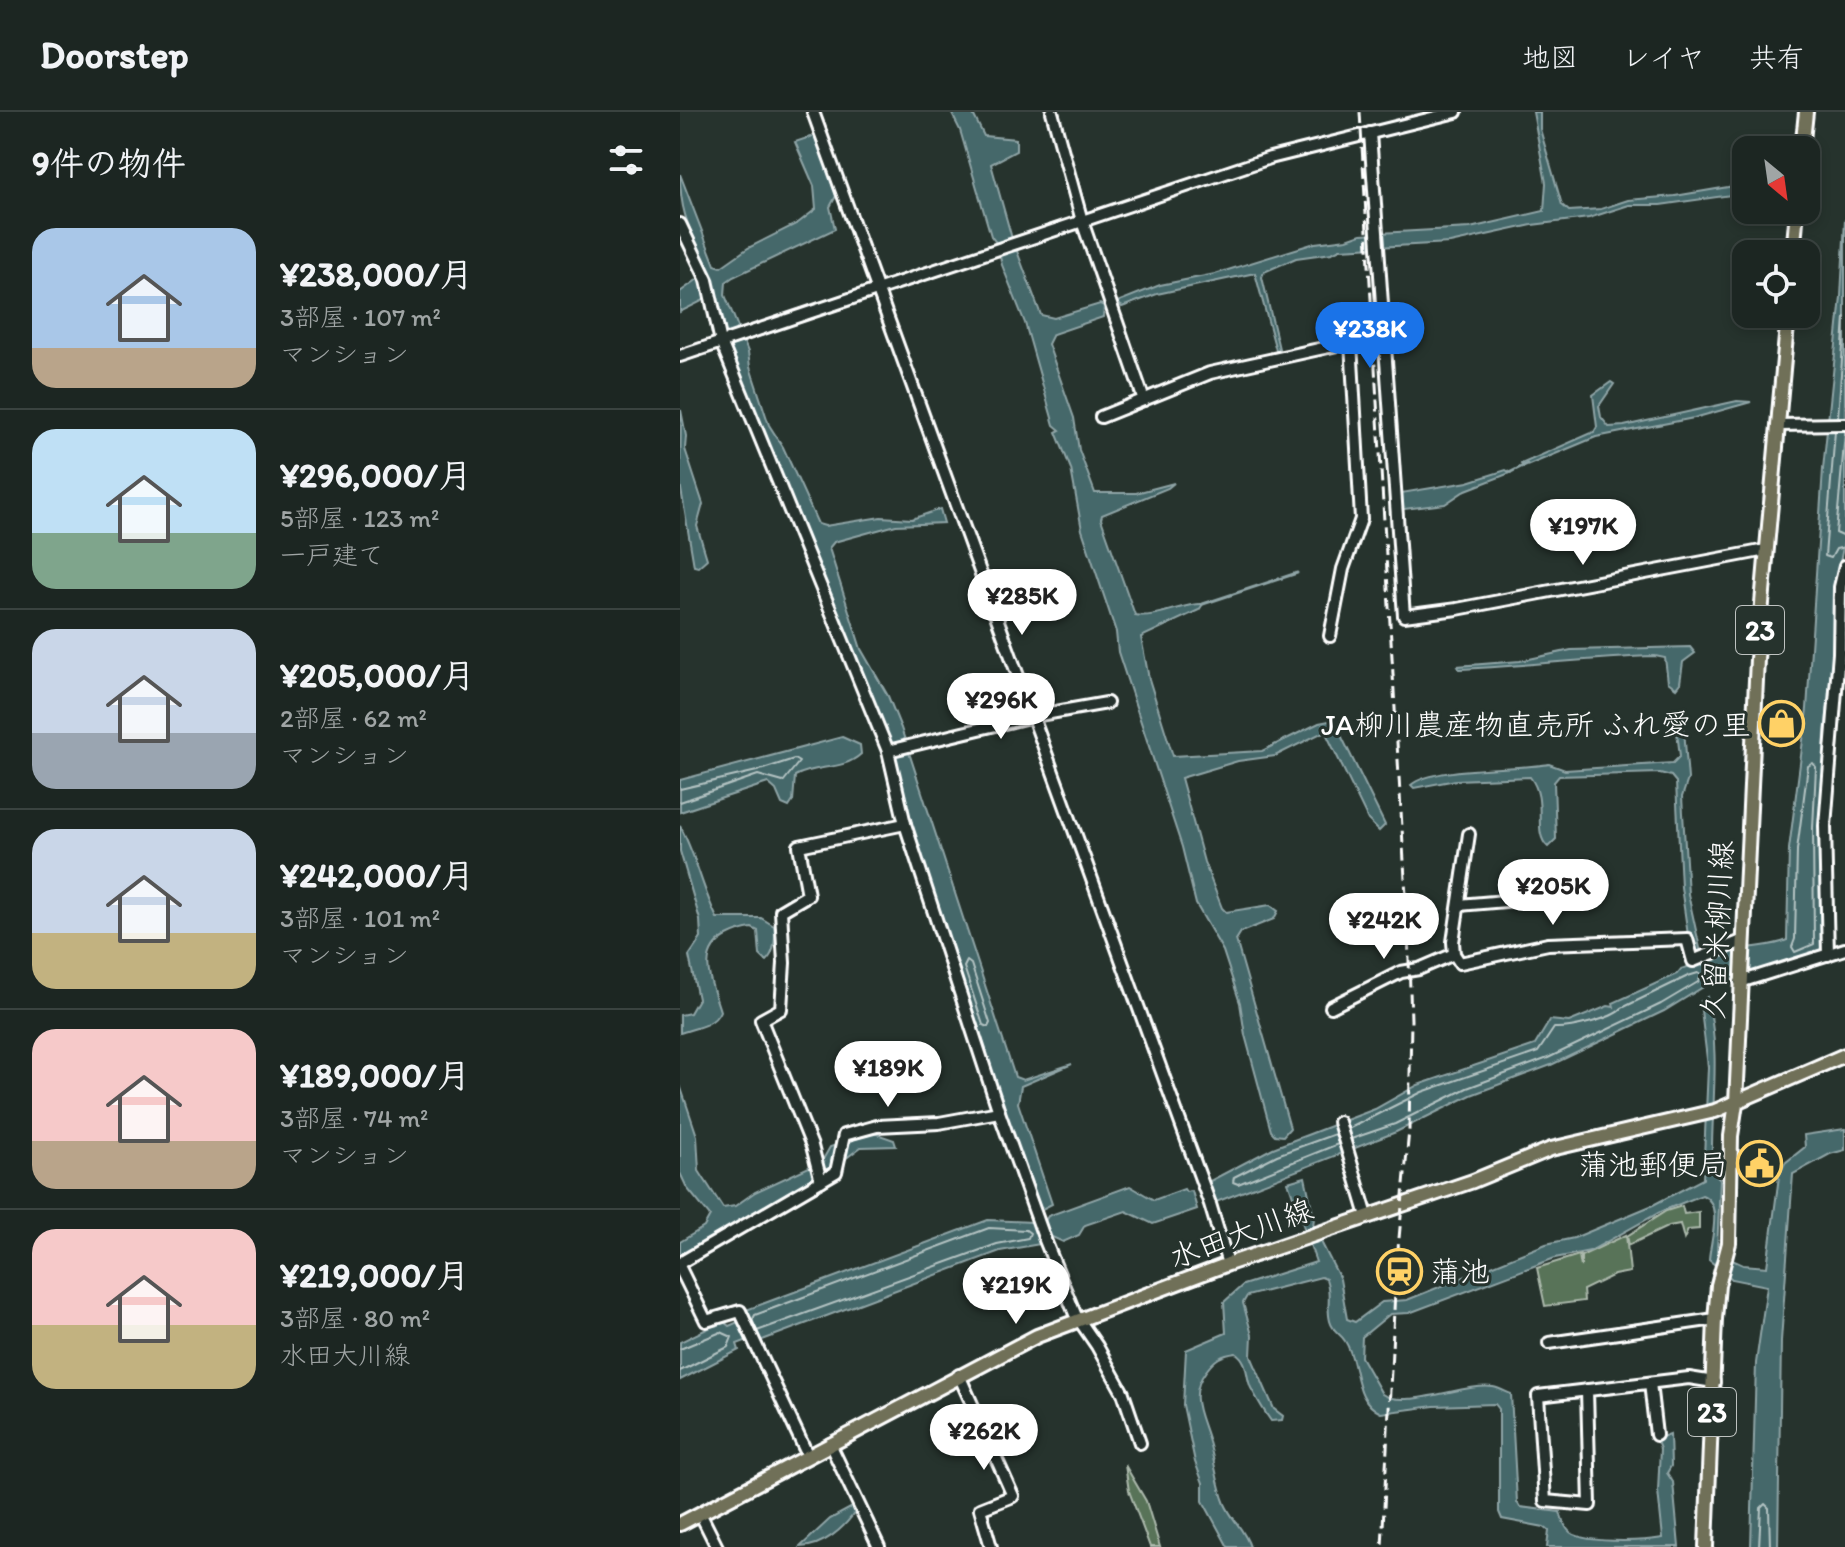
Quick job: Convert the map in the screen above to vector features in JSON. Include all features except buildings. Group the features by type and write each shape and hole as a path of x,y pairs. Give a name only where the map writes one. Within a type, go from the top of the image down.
{"main road":[{"path":"1803,136 1806,112"},
{"name":"久留米柳川線","path":"1706,1547 1715,1319 1727,1252 1731,1136 1736,1103 1742,944 1766,550 1787,328"},
{"name":"水田大川線","path":"680,1524 1037,1336 1228,1264 1473,1181 1563,1145 1710,1112 1736,1103 1845,1055"}],"street":[{"path":"813,112 1210,1204 1228,1264"},
{"path":"1052,112 1082,221 1144,400"},
{"path":"680,356 1270,158 1456,112"},
{"path":"1370,133 1404,616 1457,609 1766,550"},
{"path":"680,224 707,280 721,342 888,751 905,824 999,1112 1045,1240 1078,1320 1097,1346 1123,1393 1140,1443"},
{"path":"1101,417 1210,373 1351,342 1361,519 1343,569 1330,636"},
{"path":"1778,425 1845,424"},
{"path":"1828,955 1825,826 1839,653 1840,587 1845,566"},
{"path":"888,751 1033,716 1107,703"},
{"path":"821,1181 812,1146 761,1020 781,1009 784,963 781,911 808,895 799,846 905,824"},
{"path":"1469,834 1454,954 1460,963 1548,944 1687,939 1693,961 1742,944"},
{"path":"1459,905 1517,900"},
{"path":"1740,981 1845,949"},
{"path":"1331,1007 1401,972 1419,969 1454,954"},
{"path":"808,1456 740,1311 706,1321 680,1266 836,1172 844,1135 877,1126 939,1123 999,1112"},
{"path":"1339,1122 1367,1216"},
{"path":"1549,1343 1715,1319"},
{"path":"959,1375 1013,1496 980,1509 991,1547"},
{"path":"1587,1390 1590,1505 1545,1501 1538,1396 1587,1390 1650,1383 1689,1378 1714,1382"},
{"path":"1650,1383 1656,1435"},
{"path":"830,1444 879,1547"},
{"path":"700,1513 717,1547"}],"green space":[{"path":"1682,1206 1684,1214 1699,1212 1699,1229 1688,1230 1684,1239 1680,1224 1669,1226 1629,1245 1627,1236 1666,1211"},
{"path":"1626,1235 1630,1272 1614,1275 1583,1290 1584,1301 1545,1306 1537,1268 1579,1255 1581,1267 1581,1256"},
{"path":"1125,1465 1146,1501 1160,1547 1150,1547 1129,1491"}],"water":[{"path":"951,112 972,112 984,136 1016,139 1016,151 991,164 1011,235 1041,315 1054,318 1100,304 1104,306 1103,317 1053,334 1048,344 1074,418 1079,450 1095,493 1136,493 1174,483 1102,515 1101,519 1135,615 1152,615 1203,604 1199,610 1141,637 1149,679 1173,756 1262,751 1329,721 1336,725 1385,825 1379,831 1368,820 1325,731 1275,756 1238,761 1181,778 1204,862 1222,908 1226,912 1270,905 1278,911 1274,919 1241,932 1236,940 1290,1128 1283,1136 1271,1131 1245,1035 1240,1003 1223,951 1196,904 1182,847 1082,530 1071,469 1056,432 1060,430 1054,425 1025,323 997,244 991,236 960,130"},
{"path":"1533,112 1540,112 1540,129 1562,205 1569,211 1601,209 1628,200 1732,186 1732,195 1660,205 1629,205 1589,218 1532,225 1450,243 1340,249 1296,258 1264,272 1262,277 1280,353 1277,354 1255,273 1157,294 1122,307 1117,302 1160,285 1215,274 1315,243 1361,234 1470,228 1544,211 1546,183"},
{"path":"816,135 836,196 830,207 835,229 733,277 726,282 725,295 748,352 769,425 783,447 818,524 825,526 881,517 912,519 940,509 944,523 896,525 834,542 829,548 861,649 888,696 901,728 1015,1077 1023,1080 1072,1064 1021,1086 1018,1103 1052,1204 1040,1210 983,1051 890,765 801,524 718,320 713,288 703,288 704,300 680,312 680,292 698,279 712,281 686,219 680,174 715,265 721,267 748,248 798,223 816,209 814,186 795,142"},
{"path":"1845,219 1845,538 1836,581 1834,651 1825,732 1821,828 1823,951 1765,971 1705,986 1664,1011 1551,1065 1471,1095 1396,1132 1216,1202 1205,1187 1208,1182 1273,1148 1375,1109 1418,1085 1535,1045 1550,1020 1569,1022 1608,1006 1614,1007 1613,1003 1677,974 1681,969 1735,951 1787,940 1789,849 1807,709 1823,469 1841,297"},
{"path":"1611,382 1614,384 1599,406 1601,417 1609,427 1737,401 1751,402 1694,418 1596,437 1524,467 1521,464 1594,432 1597,427 1593,395"},
{"path":"681,410 685,449 703,504 697,526 707,559 698,567 694,566 680,483"},
{"path":"1506,470 1510,473 1466,490 1445,504 1404,509 1400,506 1401,493 1468,482"},
{"path":"1690,647 1695,653 1683,662 1680,683 1676,688 1668,682 1665,658 1655,656 1459,669 1458,666 1520,661 1571,650"},
{"path":"1679,714 1683,717 1688,779 1682,797 1688,894 1701,953 1691,956 1681,887 1676,782 1671,776 1660,773 1559,776 1554,782 1556,839 1548,847 1541,833 1536,786 1530,777 1456,780 1414,788 1411,785 1437,775 1476,770 1549,764 1565,770 1673,763 1680,756 1675,716"},
{"path":"842,737 860,745 861,754 846,763 795,776 793,801 789,807 782,804 776,790 768,783 680,812 680,780"},
{"path":"680,826 717,918 761,918 774,926 775,935 773,949 766,961 760,955 758,931 752,928 733,933 717,943 711,951 708,970 720,1011 708,1023 680,1033 680,1015 690,1013 698,999 689,956 701,938 700,920 680,851"},
{"path":"1707,997 1715,1062 1712,1171 1720,1180 1717,1253 1743,1265 1767,1267 1779,1176 1785,1163 1805,1147 1804,1135 1845,1129 1845,1150 1830,1154 1793,1174 1781,1341 1778,1547 1751,1547 1756,1363 1767,1286 1732,1279 1709,1260 1714,1215 1713,1206 1702,1195 1662,1211 1590,1251 1555,1258 1409,1313 1390,1314 1362,1337 1361,1357 1382,1394 1392,1398 1419,1398 1481,1387 1511,1394 1517,1502 1520,1507 1560,1512 1563,1522 1575,1535 1613,1541 1663,1538 1658,1491 1660,1449 1656,1439 1670,1434 1671,1466 1667,1473 1673,1482 1679,1547 1547,1547 1549,1531 1544,1527 1502,1519 1499,1512 1499,1409 1495,1404 1434,1406 1381,1413 1372,1407 1361,1390 1350,1350 1331,1325 1328,1285 1326,1279 1321,1277 1247,1296 1243,1303 1252,1335 1251,1356 1274,1409 1283,1416 1282,1420 1271,1421 1251,1388 1243,1360 1236,1353 1215,1361 1200,1380 1198,1406 1220,1489 1228,1510 1250,1547 1228,1547 1203,1501 1203,1483 1195,1462 1183,1405 1186,1350 1226,1333 1224,1302 1243,1285 1316,1262 1288,1182 1305,1177 1313,1226 1340,1279 1347,1319 1355,1322 1382,1302 1407,1300 1653,1205 1703,1179 1708,1067 1700,1002"},
{"path":"680,1085 697,1136 699,1171 723,1208 735,1206 755,1192 822,1161 830,1147 874,1133 894,1140 896,1146 861,1147 824,1175 680,1257 680,1242 704,1227 710,1216 687,1188 680,1173"},
{"path":"1130,1186 1154,1200 1184,1189 1186,1192 1192,1191 1197,1209 1153,1224 1126,1211 1085,1225 1079,1235 1063,1242 1050,1236 1038,1239 1040,1244 1000,1251 757,1342 753,1338 737,1344 739,1350 680,1380 680,1342 723,1321 729,1326 745,1319 743,1313 746,1310 988,1220 1032,1222 1034,1225 1045,1221 1048,1216"},
{"path":"856,1505 852,1516 833,1535 817,1544 800,1547 830,1519"}],"waterway":[{"path":"1509,473 1527,464"},
{"path":"1203,604 1297,573"}],"railway":[{"path":"1360,112 1411,1020 1409,1130 1396,1271 1382,1547"}],"place":[{"name":"JA柳川農産物直売所 ふれ愛の里","path":"1782,724"},
{"name":"蒲池郵便局","path":"1759,1164"},
{"name":"蒲池","path":"1399,1271"}]}
